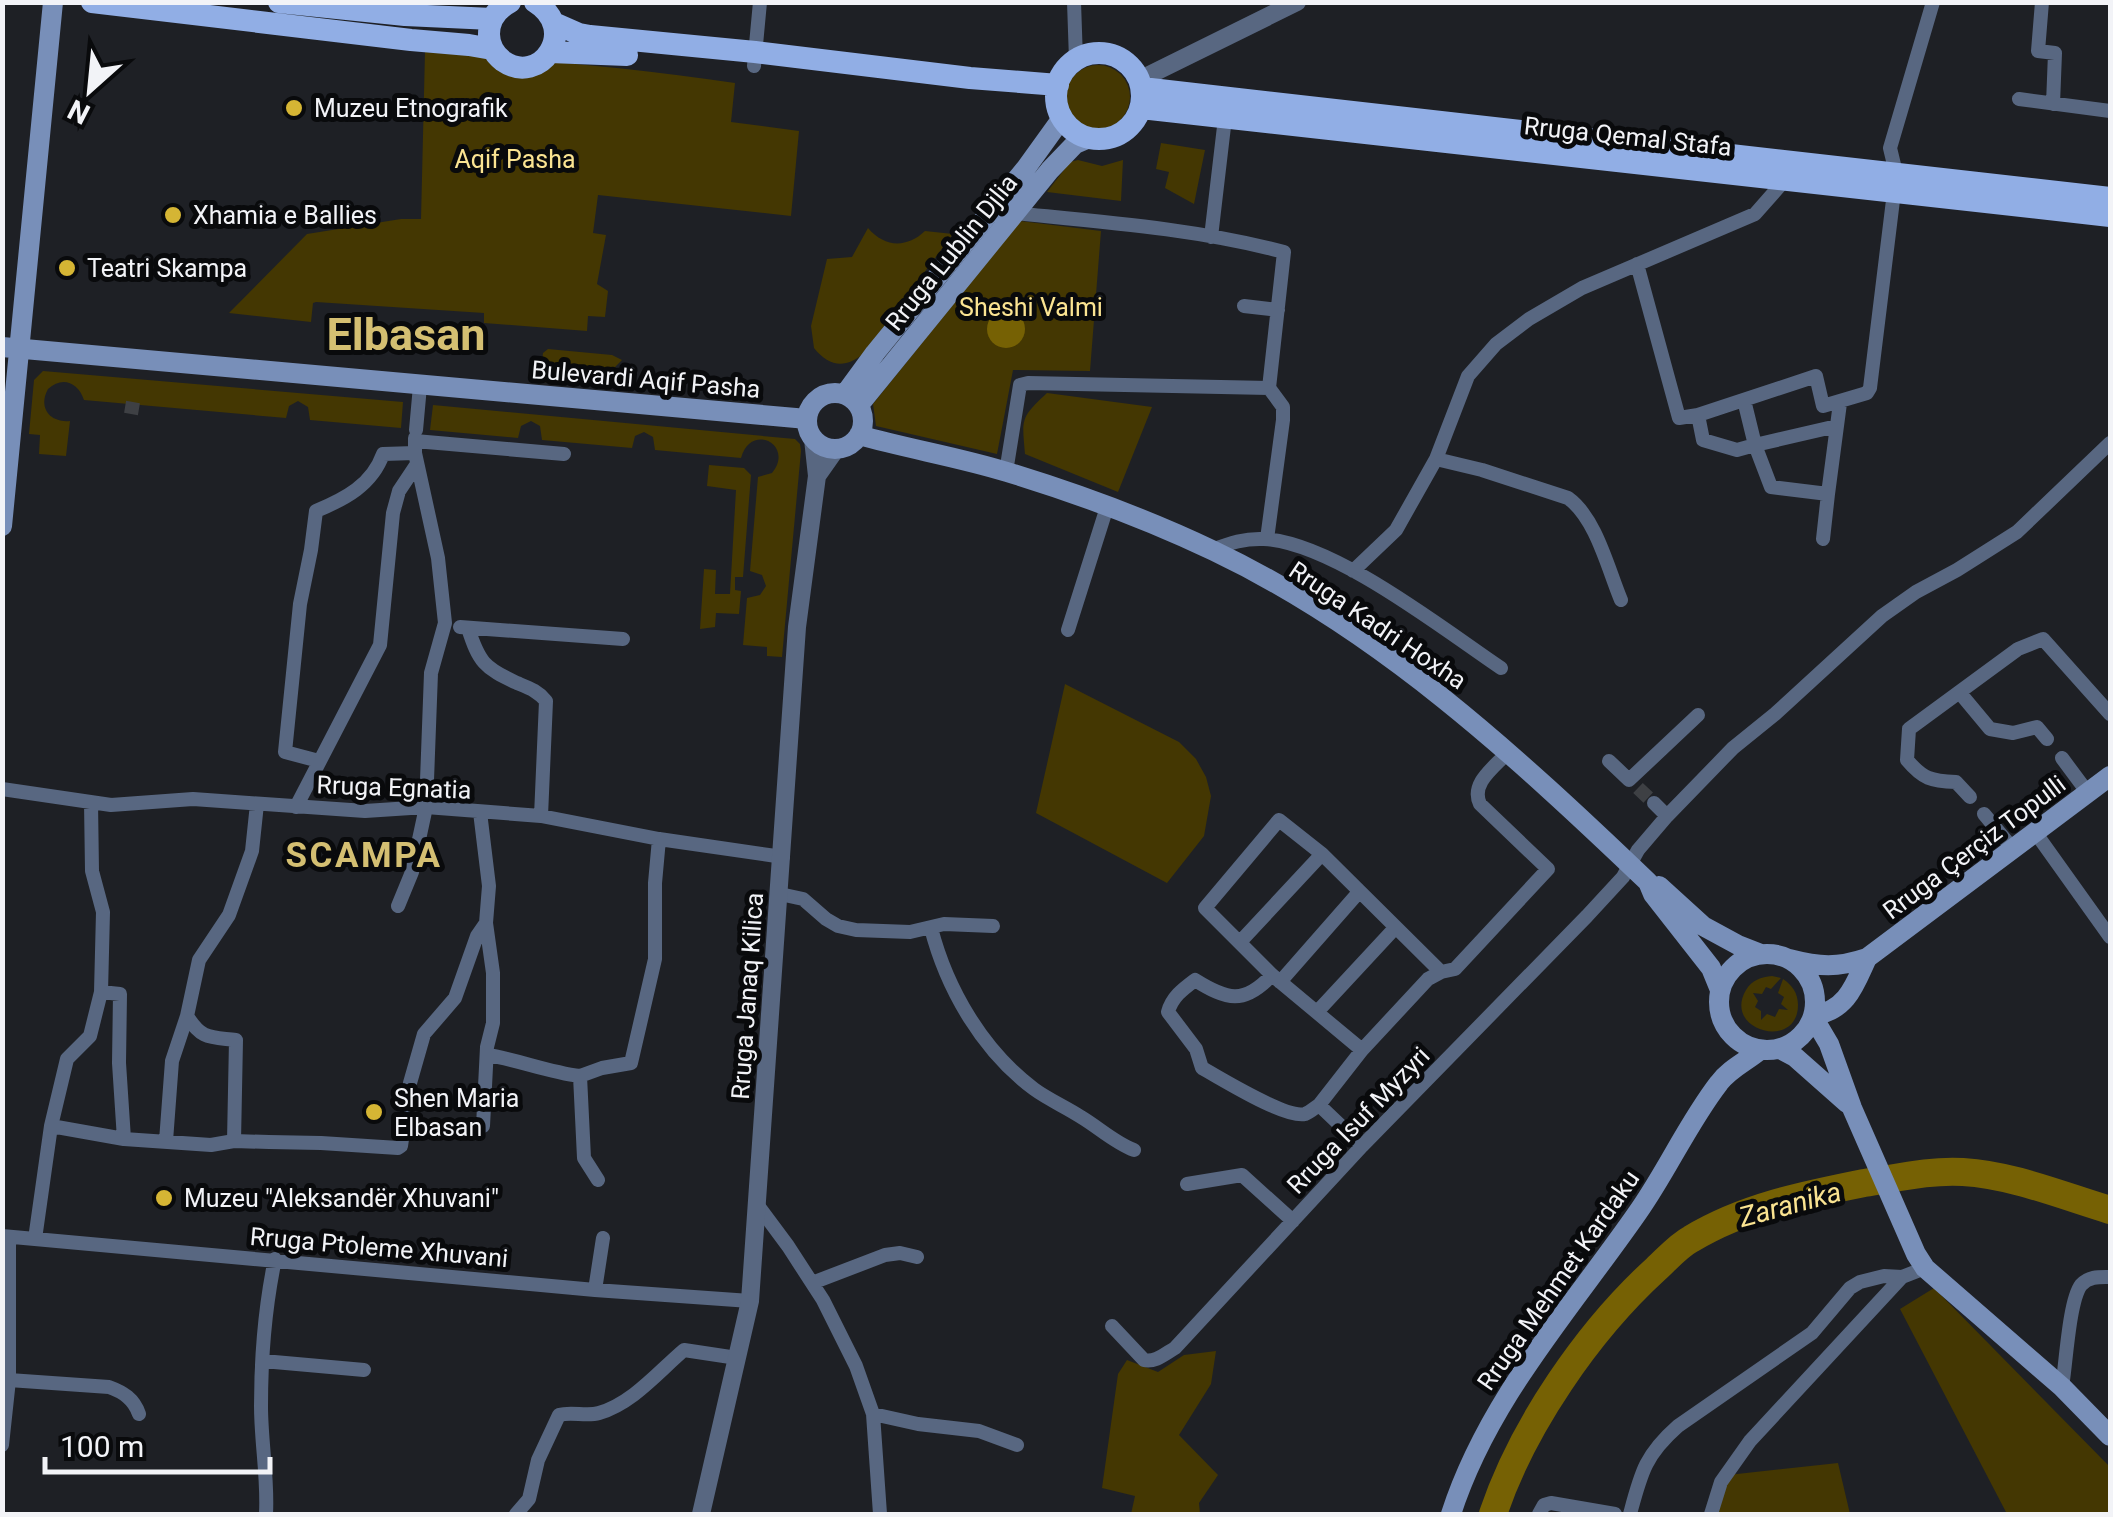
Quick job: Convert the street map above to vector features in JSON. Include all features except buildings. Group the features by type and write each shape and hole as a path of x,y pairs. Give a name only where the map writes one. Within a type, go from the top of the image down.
{"main road":[{"path":"2,526 11,348 52,2"},
{"path":"92,2 492,49"},
{"path":"279,2 404,9 504,7"},
{"path":"504,7 488,29 492,49 500,59 520,67 537,64 554,43 544,9"},
{"path":"544,9 579,34 754,59"},
{"path":"550,52 754,59 970,78 1059,100"},
{"path":"1092,54 1109,54 1124,61 1139,88 1133,122 1121,133 1106,138 1089,138 1071,128 1059,100 1066,68 1092,54"},
{"name":"Rruga Qemal Stafa","path":"1139,88 1224,118 1774,185 1895,182 2110,198"},
{"name":"Rruga Qemal Stafa","path":"1139,88 1895,182 2110,216"},
{"name":"Rruga Lublin Djlia","path":"852,400 875,352 1058,127 1059,100"},
{"name":"Rruga Lublin Djlia","path":"852,400 1075,144 1089,138"},
{"name":"Bulevardi Aqif Pasha","path":"11,348 420,386 810,430"},
{"path":"828,393 852,400 863,420 860,435 848,446 824,447 810,430 808,410 828,393"},
{"name":"Rruga Kadri Hoxha","path":"860,435 1006,472 1107,507 1212,550 1261,576 1330,617 1449,702 1648,882 1660,887 1703,926 1761,954"},
{"name":"Rruga Çerçiz Topulli","path":"1867,958 2110,776"},
{"name":"Rruga Kadri Hoxha","path":"1648,882 1653,894 1711,968 1720,990"},
{"path":"1852,1108 1795,1058 1742,1044 1728,1031 1718,1004 1726,976 1747,958 1776,954 1826,967 1867,958"},
{"path":"1829,1044 1867,958"},
{"path":"1789,959 1800,966 1814,988 1814,1016 1921,1261 2062,1387 2110,1436"},
{"path":"1770,1050 1802,1036 1814,1016 1834,1010 1850,996"},
{"name":"Rruga Mehmet Kardaku","path":"1451,1514 1480,1441 1511,1389 1640,1210 1720,1081 1728,1031"},
{"name":"Rruga Mehmet Kardaku","path":"1720,1081 1770,1050"}],"street":[{"path":"754,59 760,2"},
{"path":"1076,60 1074,9 1089,2"},
{"path":"1139,88 1277,2"},
{"path":"1139,88 1297,2"},
{"path":"1637,264 1680,418 1816,376 1824,406 1867,393 1895,182 1890,148 1933,2"},
{"path":"2042,2 2038,52 2055,53 2054,104"},
{"path":"2019,99 2110,111"},
{"path":"1211,237 1224,118"},
{"path":"1353,571 1396,530 1436,459 1468,376 1496,344 1582,288 1754,214 1774,185"},
{"path":"1014,213 1211,237 1284,252 1269,388 1283,407 1283,420 1268,539"},
{"path":"1244,306 1278,310"},
{"path":"1006,472 1020,385 1269,388"},
{"path":"398,906 412,872 426,807 432,672 445,623 438,558 416,445 420,386"},
{"path":"1744,400 1771,487 1828,494"},
{"path":"1823,540 1840,403"},
{"path":"1698,414 1703,440 1736,450 1837,426"},
{"path":"810,430 817,476"},
{"name":"Rruga Isuf Myzyri","path":"1112,1326 1144,1360 1175,1348 1362,1146 1587,916 1667,816 1733,748 1882,616 2016,532 2110,443"},
{"path":"296,806 380,645 393,514 416,445"},
{"path":"320,761 285,752 300,604 316,511 356,491 378,466 383,454 416,445 564,454"},
{"path":"817,476 836,449"},
{"path":"1436,459 1517,481 1568,498 1580,507 1592,526 1621,600"},
{"name":"Rruga Janaq Kilica","path":"701,1514 750,1301 798,627 817,476"},
{"path":"1068,630 1107,507"},
{"path":"1212,550 1239,540 1268,539 1320,554 1353,571 1501,668"},
{"path":"445,623 623,639"},
{"path":"468,628 472,644 487,666 539,693 546,701 540,816"},
{"path":"1970,797 1956,782 1921,776 1907,760 1909,730 2018,649 2043,639 2110,714"},
{"path":"1960,693 1990,729 2013,733 2037,727 2047,739"},
{"path":"1609,761 1634,784 1698,716"},
{"path":"1359,892 1276,979 1260,988 1244,995 1226,996 1195,980 1181,991 1168,1012 1196,1050 1202,1068 1268,1104 1292,1114 1306,1114 1319,1105 1362,1050 1428,979 1455,969 1548,868 1476,796 1478,785 1508,752"},
{"path":"2062,758 2088,792"},
{"name":"Rruga Egnatia","path":"2,789 111,805 194,799 365,811 426,807 540,816 783,857"},
{"path":"36,1239 52,1126 67,1059 90,1036 101,992 102,912 92,871 91,802"},
{"path":"1654,803 1667,816"},
{"path":"166,1140 172,1062 199,960 229,915 252,851 257,804"},
{"path":"480,812 489,886 486,924 493,973 483,1126"},
{"path":"1984,814 2012,849"},
{"path":"1362,1050 1276,979 1205,908 1279,820 1322,854 1441,972"},
{"path":"2035,832 2110,937"},
{"path":"488,1055 580,1076 630,1063 655,959 659,839"},
{"path":"1240,942 1322,854"},
{"path":"780,894 803,899 826,919 856,930 910,932 944,924 993,926"},
{"path":"52,1126 124,1139 212,1145 321,1142 398,1148 402,1146 410,1083 424,1034 455,998 477,936 486,924"},
{"path":"931,928 950,983 968,1016 1004,1064 1038,1092 1134,1150"},
{"path":"1317,1012 1395,928"},
{"path":"101,992 120,994 124,1139"},
{"path":"187,1016 196,1031 236,1040 234,1142"},
{"path":"580,1076 584,1158 598,1180"},
{"path":"1319,1105 1362,1146"},
{"path":"1187,1184 1242,1175 1294,1221"},
{"path":"756,1203 823,1300 856,1366 873,1414 880,1514"},
{"path":"2,1445 10,1380 6,1236"},
{"name":"Rruga Ptoleme Xhuvani","path":"6,1236 750,1301"},
{"path":"596,1290 603,1238"},
{"path":"812,1283 885,1255 917,1257"},
{"path":"266,1514 261,1407 276,1259"},
{"path":"1711,1514 1721,1482 1750,1441 1921,1261"},
{"path":"1630,1514 1643,1468 1662,1439 1812,1333 1850,1288 1884,1276 1902,1277"},
{"path":"2062,1387 2074,1305 2081,1286 2093,1277 2110,1276"},
{"path":"516,1514 530,1498 538,1460 558,1415 593,1414 614,1406 640,1390 684,1350 737,1358"},
{"path":"263,1361 364,1370"},
{"path":"10,1380 118,1390 136,1404 139,1414"},
{"path":"873,1414 979,1431 1017,1445"},
{"path":"1539,1514 1544,1504 1551,1503 1614,1514"}],"green space":[{"name":"Aqif Pasha","path":"425,52 580,64 735,83 731,122 799,131 791,216 598,195 593,233 606,235 597,284 608,291 605,317 588,316 587,331 484,323 484,313 316,302 311,322 229,313 307,234 421,219"},
{"path":"1098,65 1120,75 1130,97 1120,119 1098,129 1076,119 1066,97 1076,75"},
{"path":"1161,143 1205,150 1194,204 1165,188 1169,172 1156,169"},
{"path":"1123,160 1121,201 1047,192 1070,162 1102,166"},
{"name":"Sheshi Valmi","path":"1020,221 1101,231 1090,371 1013,370 997,454 876,426 873,404"},
{"path":"868,228 882,239 896,243 911,241 925,231 953,234 864,353 851,362 838,364 814,348 811,326 827,259 852,257"},
{"path":"548,349 612,355 622,360 615,367 621,373 603,387 543,382 543,353"},
{"path":"43,371 403,402 401,428 310,420 308,407 298,401 289,406 286,418 84,400 78,389 64,382 48,389 44,402 51,416 70,421 66,456 39,454 40,435 29,434 34,380"},
{"path":"1047,393 1152,407 1118,492 1025,454 1025,420"},
{"path":"433,405 795,439 801,451 782,657 767,656 767,647 743,645 747,598 760,595 766,586 762,575 750,571 758,477 772,473 778,463 775,446 753,441 741,458 655,450 653,437 644,432 635,436 632,448 542,440 540,426 531,421 521,426 518,438 430,430"},
{"path":"709,465 744,468 751,475 743,577 735,577 735,590 741,591 739,614 716,613 715,627 700,629 704,569 716,570 715,594 730,594 736,490 707,486"},
{"path":"1065,684 1179,742 1196,759 1206,777 1211,796 1204,836 1167,883 1036,813"},
{"path":"1772,976 1781,978 1762,994 1753,993 1761,1020 1767,1014 1775,1017 1779,1009 1788,1010 1781,1004 1784,997 1778,993 1783,979 1794,990 1798,1005 1795,1019 1786,1028 1775,1031 1752,1025 1741,1004 1751,984"},
{"path":"1934,1288 2110,1467 2110,1514 2007,1514 1900,1309"},
{"path":"1216,1351 1211,1384 1179,1435 1218,1475 1199,1503 1200,1514 1131,1514 1135,1496 1102,1488 1118,1374 1127,1360 1158,1372 1184,1355"},
{"path":"1838,1463 1850,1514 1708,1514 1728,1475"}],"shaded area":[{"path":"1006,310 1019,316 1025,329 1019,342 1006,348 993,342 987,329 993,316"}],"waterway":[{"name":"Zaranika","path":"1493,1514 1539,1415 1582,1351 1673,1253 1711,1228 1753,1210 1797,1198 1938,1172 2000,1177 2110,1210"}],"tunnel":[{"path":"131,414 133,402"},
{"path":"1638,788 1654,803"}],"place":[{"name":"Muzeu Etnografik","path":"294,108"},
{"name":"Xhamia e Ballies","path":"173,215"},
{"name":"Teatri Skampa","path":"67,268"},
{"name":"Shen Maria Elbasan","path":"374,1112"},
{"name":"Muzeu \"Aleksandër Xhuvani\"","path":"164,1198"}],"district":[{"name":"Elbasan","path":"406,334"},
{"name":"SCAMPA","path":"364,855"}]}
